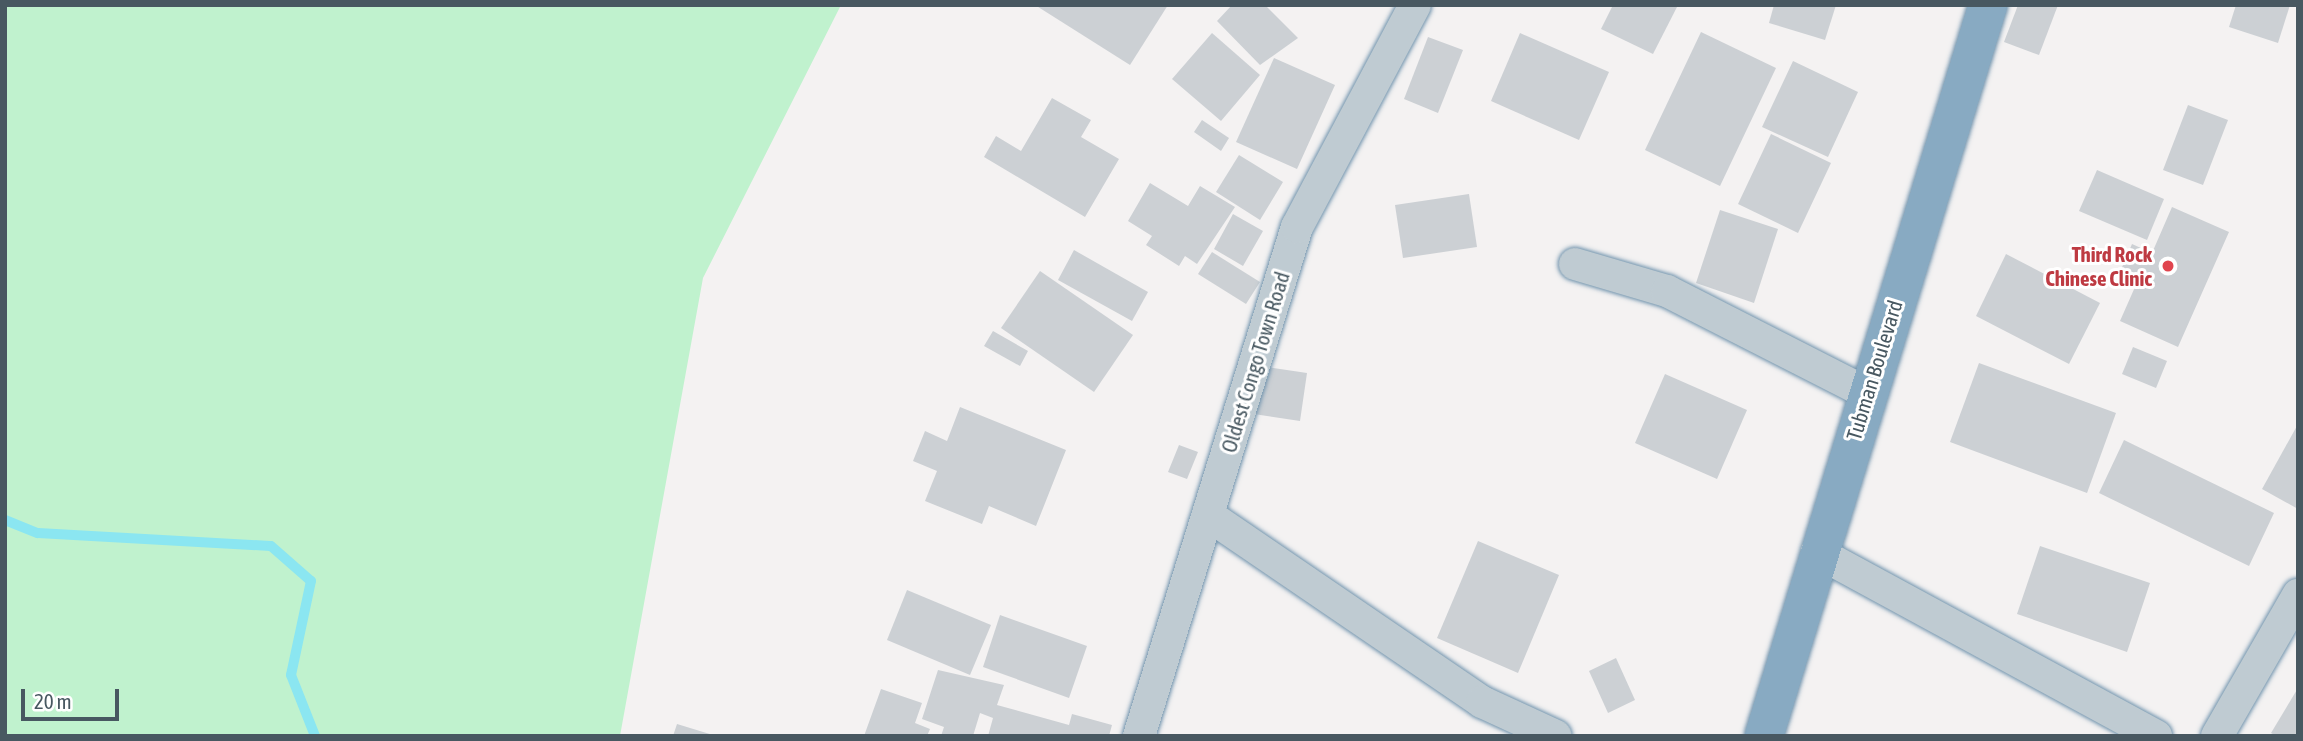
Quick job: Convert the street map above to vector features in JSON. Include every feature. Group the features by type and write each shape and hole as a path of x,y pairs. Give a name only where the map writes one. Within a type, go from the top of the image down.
{"highway":[{"name":"Tubman Boulevard","path":"1764,736 1817,552 1988,5"}],"street":[{"name":"Oldest Congo Town Road","path":"1139,736 1297,227 1415,5"},
{"path":"1575,264 1667,291 1867,393"},
{"path":"1208,515 1482,702 1556,736"},
{"path":"1817,552 2156,736"},
{"path":"2217,736 2298,595"}],"green space":[{"path":"5,5 841,5 703,278 620,736 5,736"}],"building":[{"path":"1035,5 1168,5 1130,65"},
{"path":"1232,5 1265,5 1298,38 1260,65 1217,21"},
{"path":"1613,5 1678,5 1653,54 1601,29"},
{"path":"1774,5 1836,5 1825,40 1769,23"},
{"path":"2018,5 2058,5 2039,55 2004,42"},
{"path":"2236,5 2290,5 2278,43 2229,27"},
{"path":"1701,32 1776,68 1720,186 1645,150"},
{"path":"1212,33 1260,75 1221,121 1172,79"},
{"path":"1520,33 1609,72 1579,140 1491,101"},
{"path":"1428,37 1463,50 1438,113 1404,99"},
{"path":"1274,58 1335,85 1297,169 1236,142"},
{"path":"1793,61 1858,92 1828,157 1762,127"},
{"path":"1052,98 1091,120 1081,137 1119,159 1085,217 984,157 996,136 1021,151"},
{"path":"2188,105 2228,120 2203,185 2163,170"},
{"path":"1202,120 1229,138 1221,151 1194,132"},
{"path":"1771,134 1831,163 1798,233 1738,204"},
{"path":"1239,155 1283,182 1260,220 1216,192"},
{"path":"2097,170 2164,199 2147,240 2079,211"},
{"path":"1150,183 1188,206 1200,186 1235,207 1197,264 1185,256 1179,266 1146,245 1152,236 1128,221"},
{"path":"1469,194 1477,247 1403,258 1395,205"},
{"name":"Third Rock Chinese Clinic","path":"2172,207 2229,232 2178,347 2120,321 2135,287 2117,279 2132,244 2152,253"},
{"path":"1720,210 1778,229 1754,303 1696,283"},
{"path":"1233,214 1263,231 1243,266 1214,249"},
{"path":"1074,250 1148,292 1132,321 1058,280"},
{"path":"1212,252 1260,282 1246,304 1198,274"},
{"path":"2006,254 2100,303 2069,364 1976,316"},
{"path":"1040,271 1133,335 1094,392 1001,328"},
{"path":"993,331 1028,351 1020,366 984,346"},
{"path":"2133,347 2167,361 2156,388 2122,374"},
{"path":"1979,363 2116,413 2087,493 1950,442"},
{"path":"1254,365 1307,373 1300,421 1247,413"},
{"path":"1665,374 1747,410 1717,479 1635,443"},
{"path":"960,407 1066,450 1036,526 989,506 982,524 925,501 937,471 913,461 925,431 947,441"},
{"path":"2298,424 2298,509 2262,489"},
{"path":"2124,440 2274,513 2249,566 2099,493"},
{"path":"1179,445 1198,452 1187,479 1168,472"},
{"path":"1478,541 1559,575 1518,673 1437,638"},
{"path":"2040,546 2150,583 2127,652 2017,614"},
{"path":"907,590 991,625 970,675 887,640"},
{"path":"1000,615 1087,646 1069,698 983,667"},
{"path":"1616,658 1635,700 1608,713 1589,671"},
{"path":"938,670 1004,685 997,705 1069,725 1072,714 1112,725 1109,736 988,736 993,718 980,713 973,736 941,736 944,727 922,719"},
{"path":"2298,688 2298,736 2276,736 2271,733"},
{"path":"881,689 922,703 915,723 930,729 927,736 864,736"},
{"path":"677,724 713,735 713,736 673,736"}],"waterway":[{"path":"5,520 38,533 271,546 311,581 291,675 315,736"}],"place":[{"name":"Third Rock Chinese Clinic","path":"2168,266"}]}
